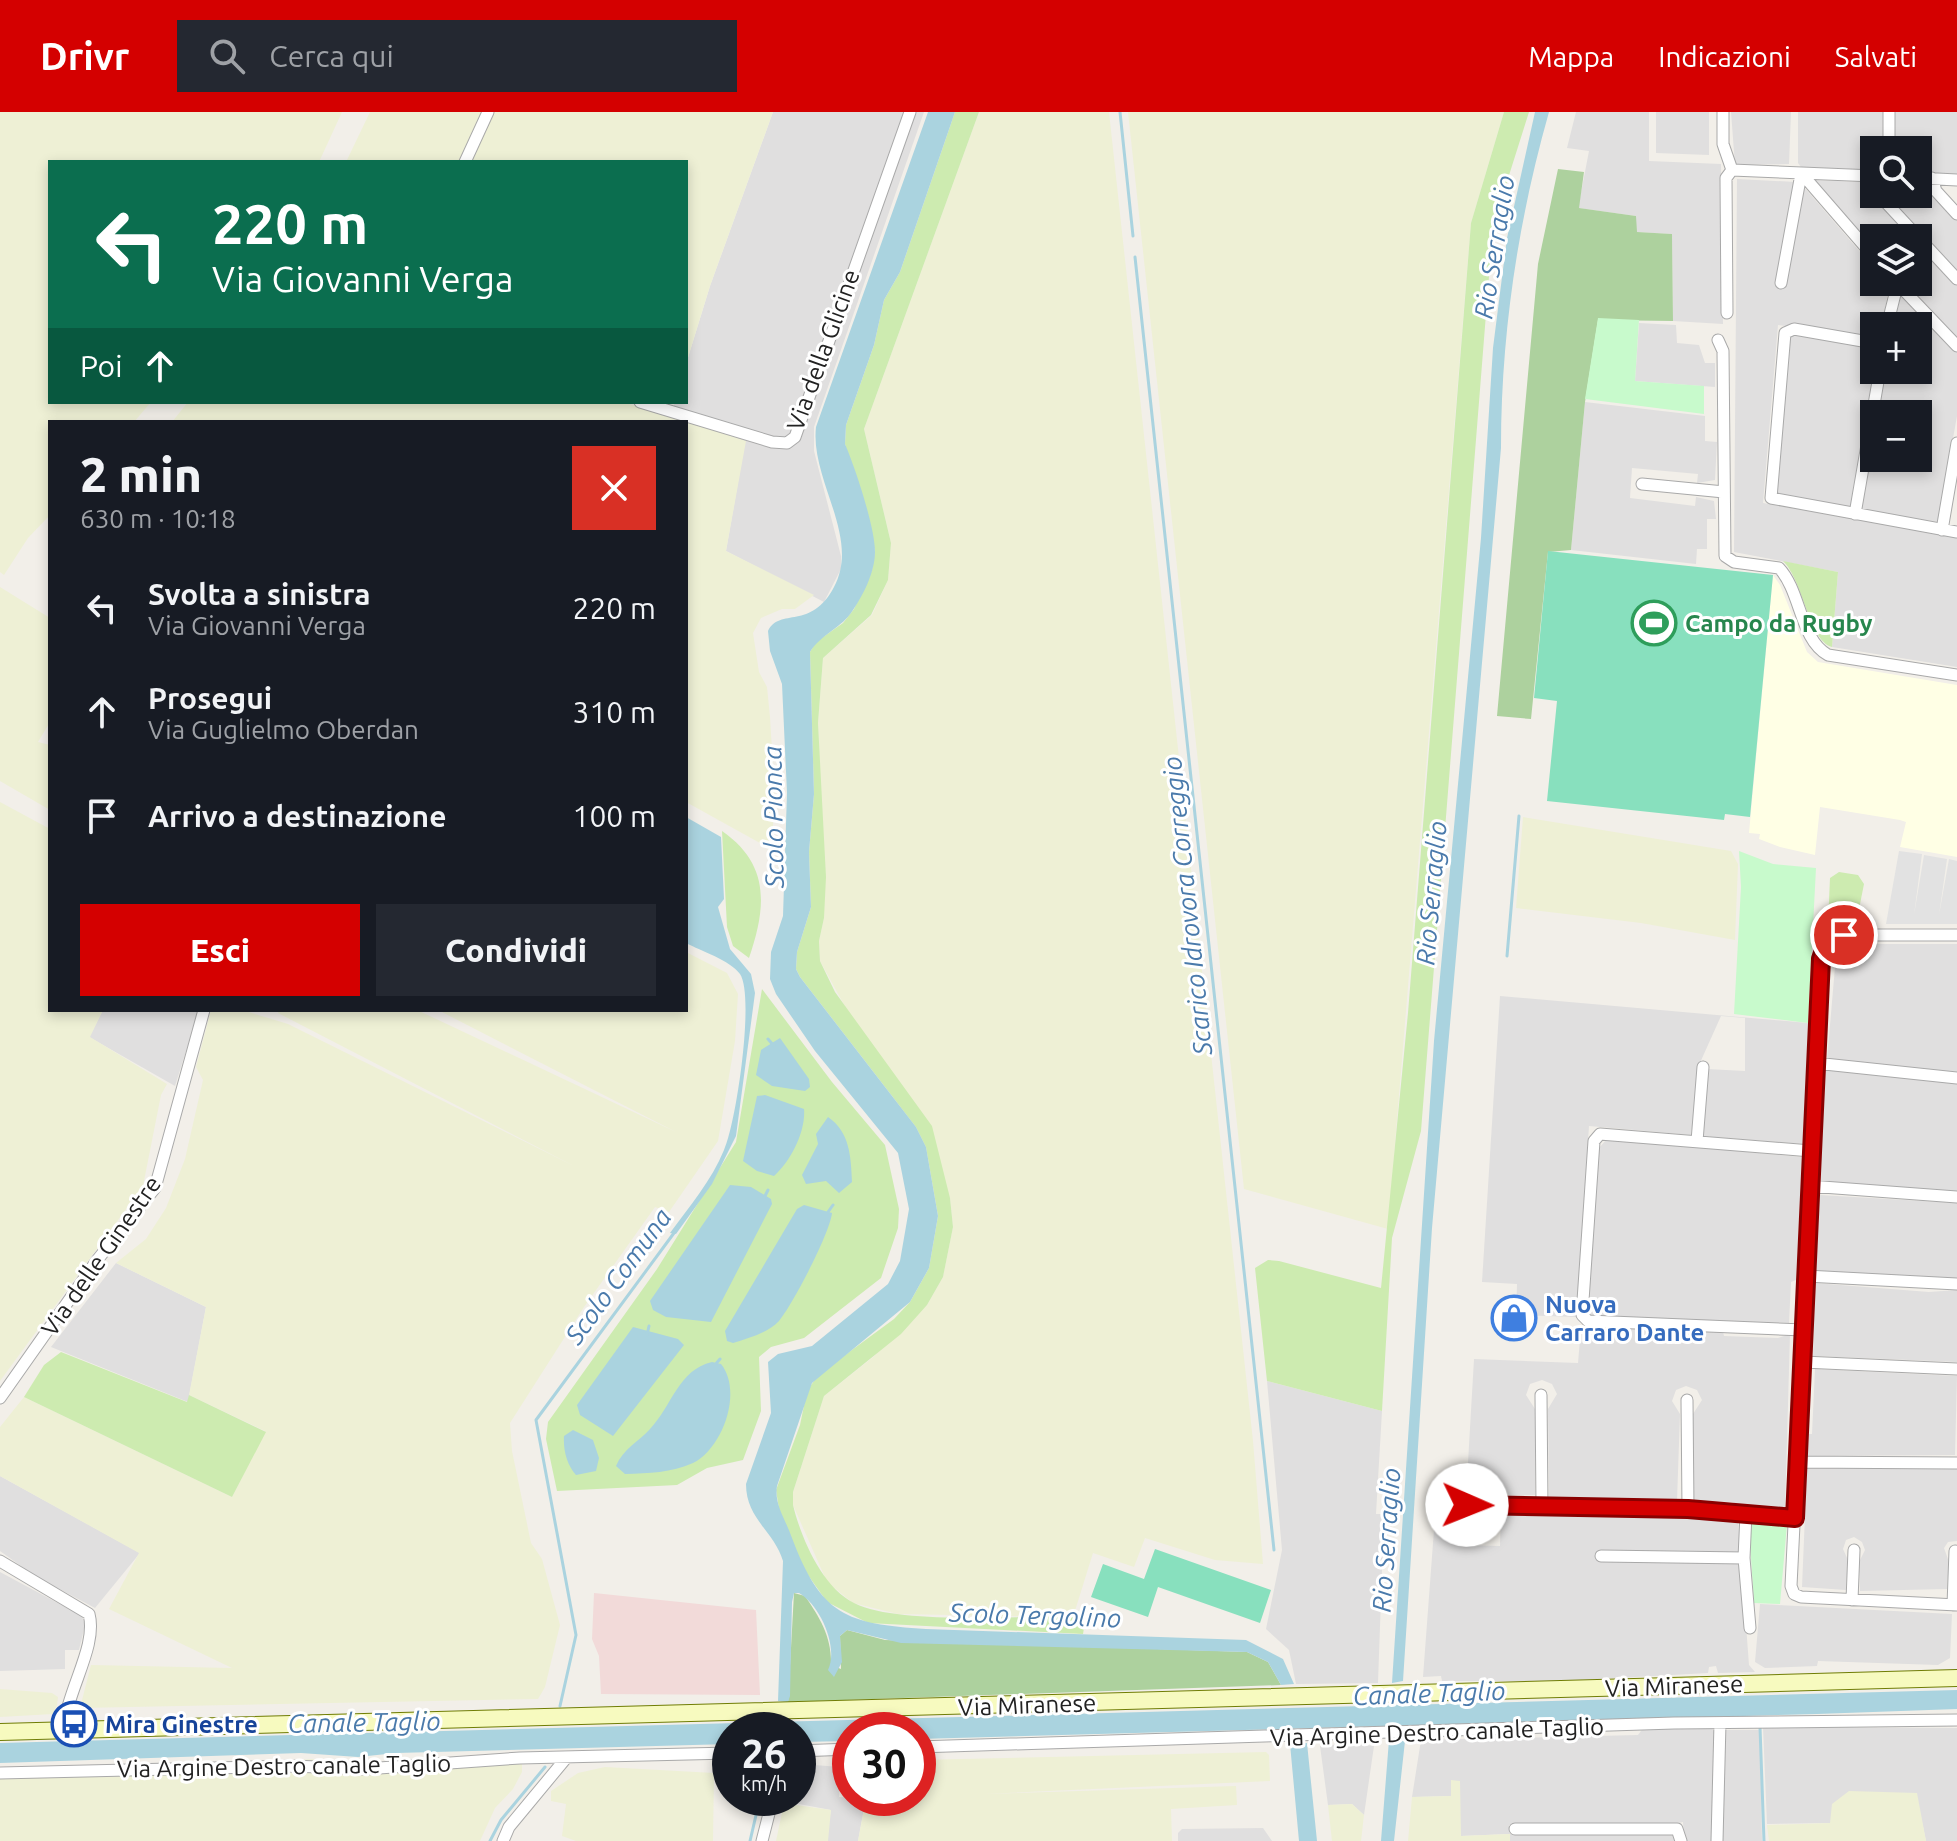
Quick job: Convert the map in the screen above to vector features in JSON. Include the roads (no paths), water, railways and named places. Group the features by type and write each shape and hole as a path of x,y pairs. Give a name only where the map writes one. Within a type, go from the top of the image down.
{"main road":[{"name":"Via Miranese","path":"0,1732 1957,1678"}],"street":[{"path":"466,160 488,112"},
{"name":"Via della Glicine","path":"647,404 772,442 787,443 795,437 910,112"},
{"path":"1723,112 1723,144 1732,170"},
{"path":"1889,112 1889,136"},
{"path":"1732,170 1860,176"},
{"path":"1727,313 1726,178 1732,170"},
{"path":"1802,174 1860,241"},
{"path":"1781,283 1802,174"},
{"path":"1957,180 1932,178 1936,191 1957,214"},
{"path":"1891,208 1906,224"},
{"path":"1932,252 1957,279"},
{"path":"1910,296 1957,346"},
{"path":"1860,341 1787,331 1771,498 1957,532"},
{"path":"1718,340 1723,351 1725,556 1734,562 1773,566 1784,574 1821,652 1957,675"},
{"path":"1855,514 1878,384"},
{"path":"1942,530 1957,443"},
{"path":"1642,484 1724,492"},
{"path":"1955,1551 1955,1605 1797,1596 1791,1586 1821,959 1827,941 1844,935 1957,935"},
{"name":"Via delle Ginestre","path":"0,1398 98,1259 155,1188 203,1012"},
{"path":"1815,1063 1957,1078"},
{"path":"1697,1141 1703,1067"},
{"path":"1804,1330 1583,1319 1594,1141 1600,1134 1811,1151"},
{"path":"1809,1186 1957,1197"},
{"path":"1806,1276 1957,1284"},
{"path":"1803,1362 1957,1369"},
{"path":"1541,1395 1542,1506"},
{"path":"1687,1400 1688,1509"},
{"path":"1798,1462 1957,1463"},
{"path":"1467,1505 1688,1509 1795,1518"},
{"path":"1746,1514 1744,1558 1750,1628"},
{"path":"1852,1600 1854,1550"},
{"path":"1601,1556 1744,1558"},
{"path":"0,1561 89,1614 91,1633 71,1692 64,1731"},
{"name":"Via Argine Destro canale Taglio","path":"936,1746 1720,1723 1957,1720"},
{"path":"1717,1841 1720,1723"},
{"name":"Via Argine Destro canale Taglio","path":"0,1773 293,1766 365,1769 567,1757 712,1753"},
{"path":"503,1841 509,1827 567,1757"},
{"path":"762,1841 768,1816"},
{"path":"1515,1829 1677,1829 1681,1841"}],"water":[{"path":"928,112 955,112 900,272 884,300 874,345 846,425 845,444 872,528 873,567 857,604 810,652 814,794 809,852 811,907 797,952 796,969 916,1127 926,1147 938,1216 929,1268 910,1302 812,1383 777,1486 777,1500 814,1584 826,1599 856,1618 875,1624 926,1629 1246,1640 1283,1659 1294,1684 1281,1685 1268,1662 1247,1652 901,1643 847,1630 840,1636 842,1662 834,1677 828,1670 831,1650 826,1627 807,1599 794,1593 790,1696 788,1702 778,1701 783,1561 755,1516 746,1484 771,1413 768,1362 778,1354 812,1346 888,1284 900,1261 909,1209 898,1153 815,1051 776,994 770,979 771,952 783,916 787,793 782,684 770,651 768,631 780,620 816,609 834,587 841,568 839,528 820,467 816,427"},
{"path":"1535,112 1549,112 1528,194 1508,320 1501,448 1432,1228 1403,1681 1392,1683 1434,1041 1481,538 1493,348 1507,238"},
{"path":"688,818 721,837 724,899 718,907 730,949 751,974 755,993 736,1136 712,1184 676,1234 670,1233 713,1172 724,1150 734,1115 746,1007 740,974 722,960 688,944"},
{"path":"780,1038 809,1079 810,1087 805,1091 772,1086 756,1075 761,1050"},
{"path":"765,1095 804,1109 803,1127 796,1145 774,1176 757,1171 743,1161 757,1096"},
{"path":"828,1117 841,1130 850,1154 852,1182 839,1193 826,1181 806,1184 802,1175 818,1144 816,1134"},
{"path":"730,1185 751,1187 771,1199 772,1204 711,1322 666,1317 653,1310 650,1301"},
{"path":"804,1205 832,1213 818,1251 793,1300 779,1321 769,1329 733,1343 727,1341 725,1331 797,1209"},
{"path":"633,1327 678,1339 684,1345 613,1436 580,1415 577,1405"},
{"path":"712,1362 721,1364 730,1389 726,1418 713,1445 704,1456 676,1469 625,1474 616,1466 623,1455 658,1420 683,1381 700,1366"},
{"path":"573,1430 593,1440 599,1458 596,1471 576,1475 570,1467 564,1436"},
{"path":"1957,1690 1957,1709 936,1738 936,1718"},
{"path":"832,1720 832,1741 816,1742 816,1721"},
{"path":"712,1724 712,1744 396,1753 358,1757 301,1753 0,1763 0,1743"},
{"path":"1389,1740 1405,1741 1394,1841 1381,1841"},
{"path":"1307,1743 1317,1841 1299,1841 1290,1744"}],"waterway":[{"name":"Scarico Idrovora Correggio","path":"1120,112 1133,236"},
{"name":"Scarico Idrovora Correggio","path":"1135,257 1274,1550"},
{"path":"1507,956 1519,816"},
{"path":"768,1039 774,1046"},
{"path":"764,1198 768,1190"},
{"path":"828,1212 833,1205"},
{"name":"Scolo Comuna","path":"560,1706 576,1635 536,1420 674,1233"},
{"path":"647,1335 649,1326"},
{"path":"714,1366 720,1359"},
{"path":"1760,1727 1764,1841"},
{"name":"Scolo Comuna","path":"490,1841 501,1820 545,1767"},
{"name":"Scolo Pionca","path":"750,1841 756,1816"}],"place":[{"name":"Campo da Rugby","path":"1654,623"},
{"name":"Nuova Carraro Dante","path":"1514,1318"},
{"name":"Mira Ginestre","path":"74,1724"}],"water label":[{"name":"Rio Serraglio","path":"1494,247"},
{"name":"Rio Serraglio","path":"1431,893"},
{"name":"Rio Serraglio","path":"1386,1540"},
{"name":"Scolo Tergolino","path":"1035,1615"},
{"name":"Canale Taglio","path":"1429,1693"},
{"name":"Canale Taglio","path":"364,1722"}]}
